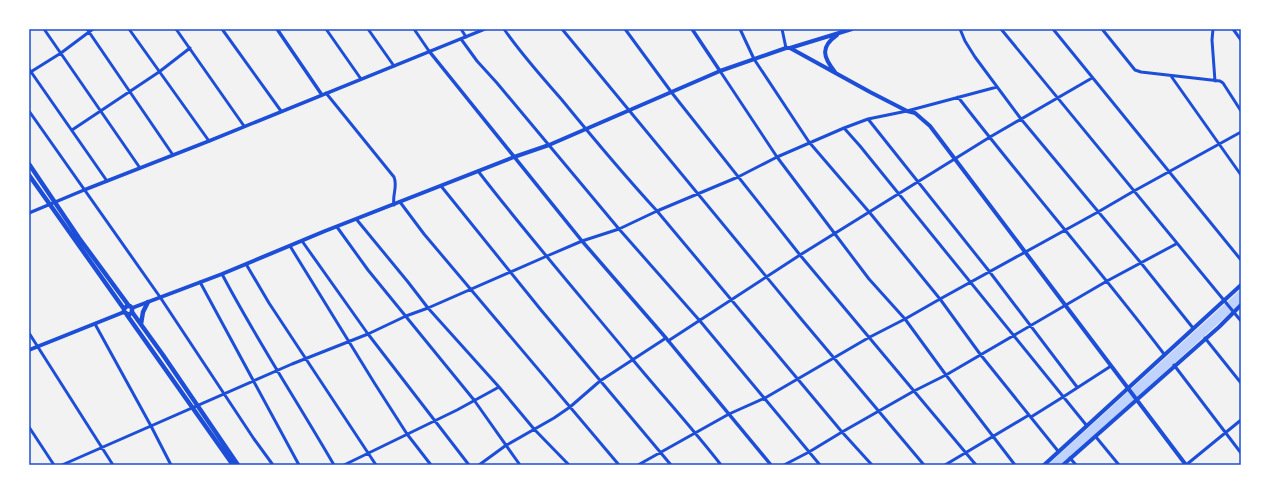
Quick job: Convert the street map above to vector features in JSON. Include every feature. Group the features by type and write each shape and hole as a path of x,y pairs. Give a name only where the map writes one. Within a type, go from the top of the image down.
{"main road":[{"path":"29,350 125,312 130,314 131,309 148,302 222,274 478,171 550,145 720,71 754,58 852,29"},
{"path":"836,74 826,60 825,50 829,41 840,32"},
{"path":"788,48 907,111 914,113 930,126 1186,465"},
{"path":"29,164 54,202 131,309 233,465"},
{"path":"29,175 125,312 238,465"},
{"path":"1044,465 1241,284"},
{"path":"141,324 142,312 148,302"},
{"path":"1063,465 1205,338 1232,311 1241,305"},
{"path":"125,312 127,306 131,309"}],"street":[{"path":"44,29 140,168"},
{"path":"93,29 88,30 61,53 30,71 107,181"},
{"path":"129,29 209,141"},
{"path":"176,29 244,126"},
{"path":"222,29 281,111"},
{"path":"277,29 322,95"},
{"path":"326,29 361,79"},
{"path":"368,29 394,66"},
{"path":"414,29 429,51 582,242 667,340 771,465"},
{"path":"461,29 466,37"},
{"path":"29,212 485,29"},
{"path":"504,29 517,47 585,129 657,211 842,432 872,465"},
{"path":"562,29 767,278 924,465"},
{"path":"625,29 672,93 800,255 976,465"},
{"path":"692,29 777,157 869,279 905,319 1015,465"},
{"path":"740,29 754,58 809,142 870,212 940,298 980,354 1058,451"},
{"path":"782,29 788,48"},
{"path":"960,29 965,41 975,57 1021,120 1193,328"},
{"path":"1001,29 1058,97 1176,244 1241,321"},
{"path":"1053,29 1241,260"},
{"path":"1102,29 1135,70 1140,72 1216,81 1223,84 1241,111"},
{"path":"1213,29 1212,40 1216,81"},
{"path":"1233,29 1241,40"},
{"path":"88,30 173,155"},
{"path":"461,39 477,61 550,145 619,229 700,321 820,465"},
{"path":"72,130 159,72 190,48"},
{"path":"1171,76 1241,175"},
{"path":"479,465 505,446 554,418 570,407 600,381 633,360 700,321 800,255 990,137 1092,78"},
{"path":"62,465 195,406 368,334 406,316 471,290 547,256 619,229 657,211 738,177 809,142 868,119 907,111 997,87"},
{"path":"326,93 394,177 396,185 393,196 394,205"},
{"path":"958,97 1164,354"},
{"path":"29,111 160,298 273,465"},
{"path":"868,119 989,271 1077,388"},
{"path":"844,128 1087,426"},
{"path":"638,465 729,414 765,398 868,338 905,319 989,271 1025,253 1241,132"},
{"path":"478,171 721,465"},
{"path":"441,186 510,272 671,465"},
{"path":"400,202 424,234 619,465"},
{"path":"357,220 428,308 499,387 534,429 568,465"},
{"path":"337,227 368,270 474,400 505,446 520,465"},
{"path":"302,241 368,334 469,465"},
{"path":"784,465 914,391 946,375 1107,281 1176,244"},
{"path":"290,246 348,342 408,434 431,465"},
{"path":"246,264 269,303 338,405 376,465"},
{"path":"222,274 263,347 334,465"},
{"path":"200,282 299,465"},
{"path":"95,324 171,465"},
{"path":"29,332 113,465"},
{"path":"1205,338 1241,383"},
{"path":"945,465 992,436 1063,397 1111,366"},
{"path":"1174,366 1241,453"},
{"path":"344,465 457,410 499,387"},
{"path":"1186,465 1241,420"},
{"path":"29,427 54,465"},
{"path":"1096,437 1119,465"},
{"path":"1070,458 1076,465"}],"waterway":[{"path":"1055,465 1241,296"}]}
